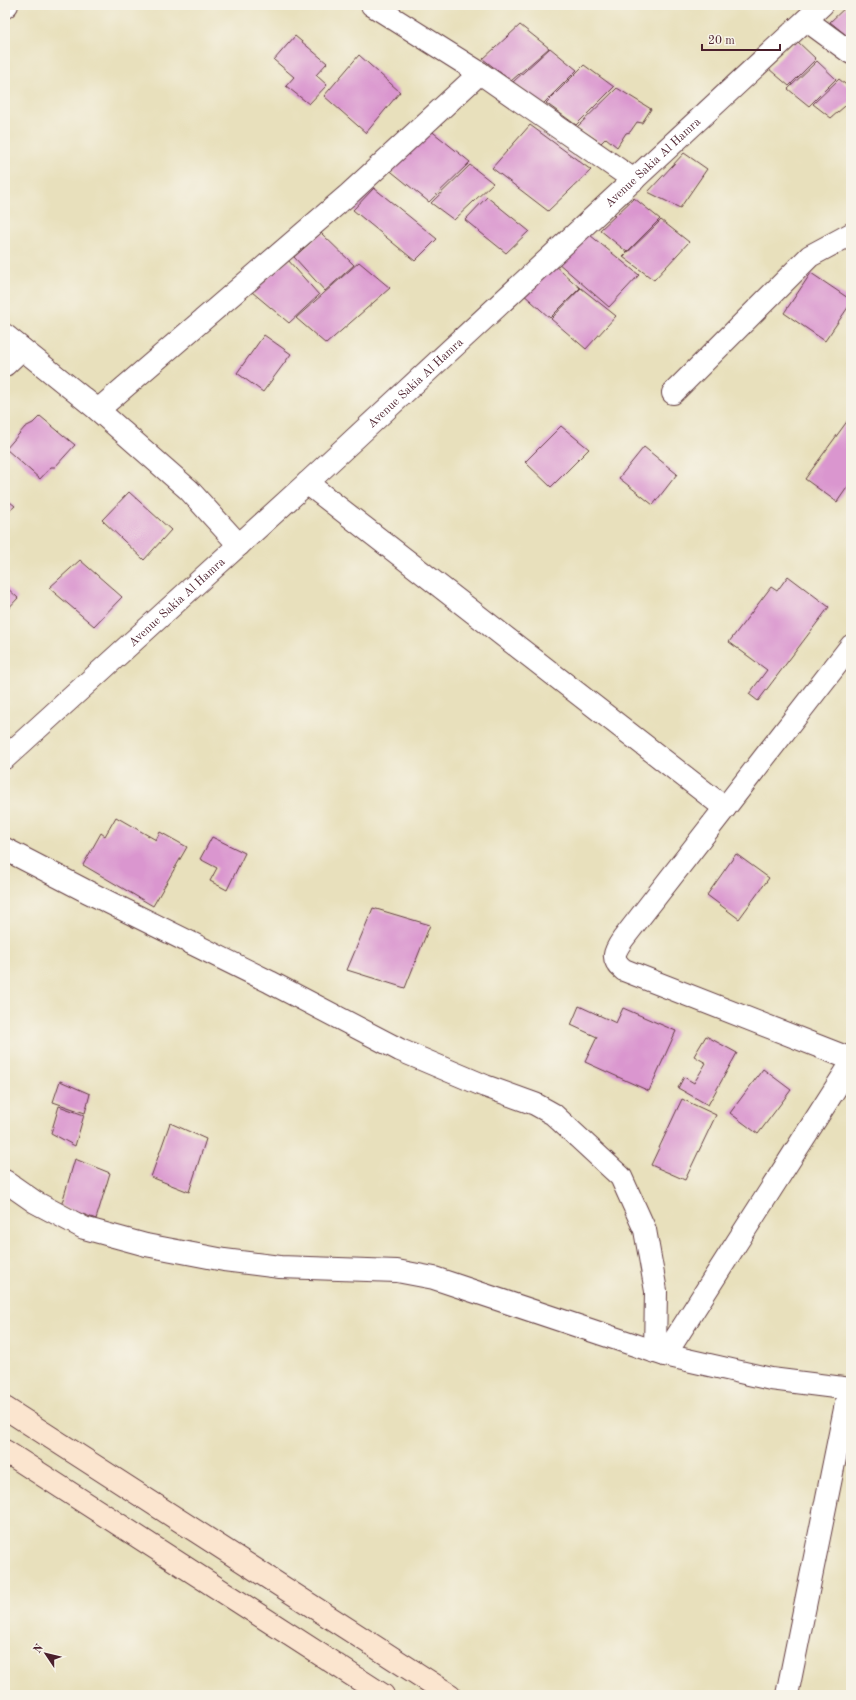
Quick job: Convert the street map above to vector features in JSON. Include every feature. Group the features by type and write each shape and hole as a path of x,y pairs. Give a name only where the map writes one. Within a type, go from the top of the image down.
{"street":[{"path":"372,5 480,73 634,180"},
{"name":"Avenue Sakia Al Hamra","path":"5,758 307,483 822,5"},
{"path":"806,20 851,53"},
{"path":"98,410 349,194 480,73"},
{"path":"673,394 810,256 851,234"},
{"path":"5,335 98,410 189,490 239,545"},
{"path":"5,365 22,349"},
{"path":"307,483 725,808"},
{"path":"851,646 623,939 617,948 614,958 618,965 624,970 851,1059"},
{"path":"5,849 88,892 270,982 400,1050 485,1086 535,1104 553,1114 621,1177 645,1230 656,1291 660,1354"},
{"path":"660,1354 851,1064"},
{"path":"5,1181 35,1202 84,1228 139,1243 224,1260 280,1267 397,1272 434,1278 660,1354 772,1379 850,1389 787,1695"},
{"path":"5,1408 450,1695"},
{"path":"5,1451 383,1695"}],"building":[{"path":"848,5 851,5 851,39 830,22"},
{"path":"520,25 549,48 511,81 483,59"},
{"path":"295,36 327,63 316,75 327,85 309,104 286,86 294,77 274,60"},
{"path":"797,41 816,59 789,86 769,69"},
{"path":"550,48 577,70 543,104 513,82"},
{"path":"359,55 400,92 366,133 324,96"},
{"path":"817,61 836,79 809,106 788,89"},
{"path":"584,65 614,87 576,125 546,103"},
{"path":"839,79 851,89 851,101 831,118 813,104"},
{"path":"617,88 651,109 642,123 637,122 630,132 626,133 617,147 606,138 601,143 577,127"},
{"path":"530,125 591,170 548,211 492,168"},
{"path":"429,129 470,162 429,202 387,168"},
{"path":"684,153 707,169 680,208 648,192"},
{"path":"470,165 493,183 454,220 431,203"},
{"path":"374,188 437,239 415,261 353,210"},
{"path":"487,197 529,231 506,253 465,220"},
{"path":"634,198 660,219 627,252 600,230"},
{"path":"661,220 689,242 654,280 623,257"},
{"path":"585,231 639,275 609,307 557,262"},
{"path":"321,233 354,265 325,291 294,257"},
{"path":"288,260 319,295 289,323 252,292"},
{"path":"359,262 390,288 326,344 296,318"},
{"path":"553,264 580,288 550,318 522,293"},
{"path":"811,273 851,300 851,303 825,341 784,313"},
{"path":"581,288 616,316 586,349 551,319"},
{"path":"264,335 291,354 263,392 237,373"},
{"path":"40,416 75,445 55,467 51,467 40,479 6,449 25,427 33,423"},
{"path":"851,416 851,482 837,502 805,479"},
{"path":"561,426 589,449 551,487 525,462"},
{"path":"644,447 677,474 653,505 619,478"},
{"path":"129,492 171,530 144,560 102,520"},
{"path":"5,498 15,506 5,515"},
{"path":"80,560 122,597 94,626 49,588"},
{"path":"788,576 829,607 758,701 749,694 767,670 729,642 771,587 777,591"},
{"path":"5,586 18,598 5,612"},
{"path":"116,817 156,840 160,832 187,847 153,906 83,865 101,833 105,836"},
{"path":"212,837 245,853 227,890 210,881 217,868 200,859"},
{"path":"736,854 769,878 739,919 707,895"},
{"path":"373,908 430,925 405,988 347,970"},
{"path":"579,1006 616,1023 623,1008 676,1031 649,1091 585,1062 597,1037 571,1025"},
{"path":"706,1036 737,1053 708,1105 678,1088 684,1077 694,1083 706,1063 694,1056"},
{"path":"763,1069 791,1090 758,1134 730,1113"},
{"path":"60,1081 90,1094 85,1113 53,1102"},
{"path":"682,1099 716,1115 685,1180 651,1165"},
{"path":"59,1106 84,1115 75,1146 51,1133"},
{"path":"170,1123 206,1139 189,1192 151,1177"},
{"path":"75,1159 110,1173 96,1219 61,1206"}]}
